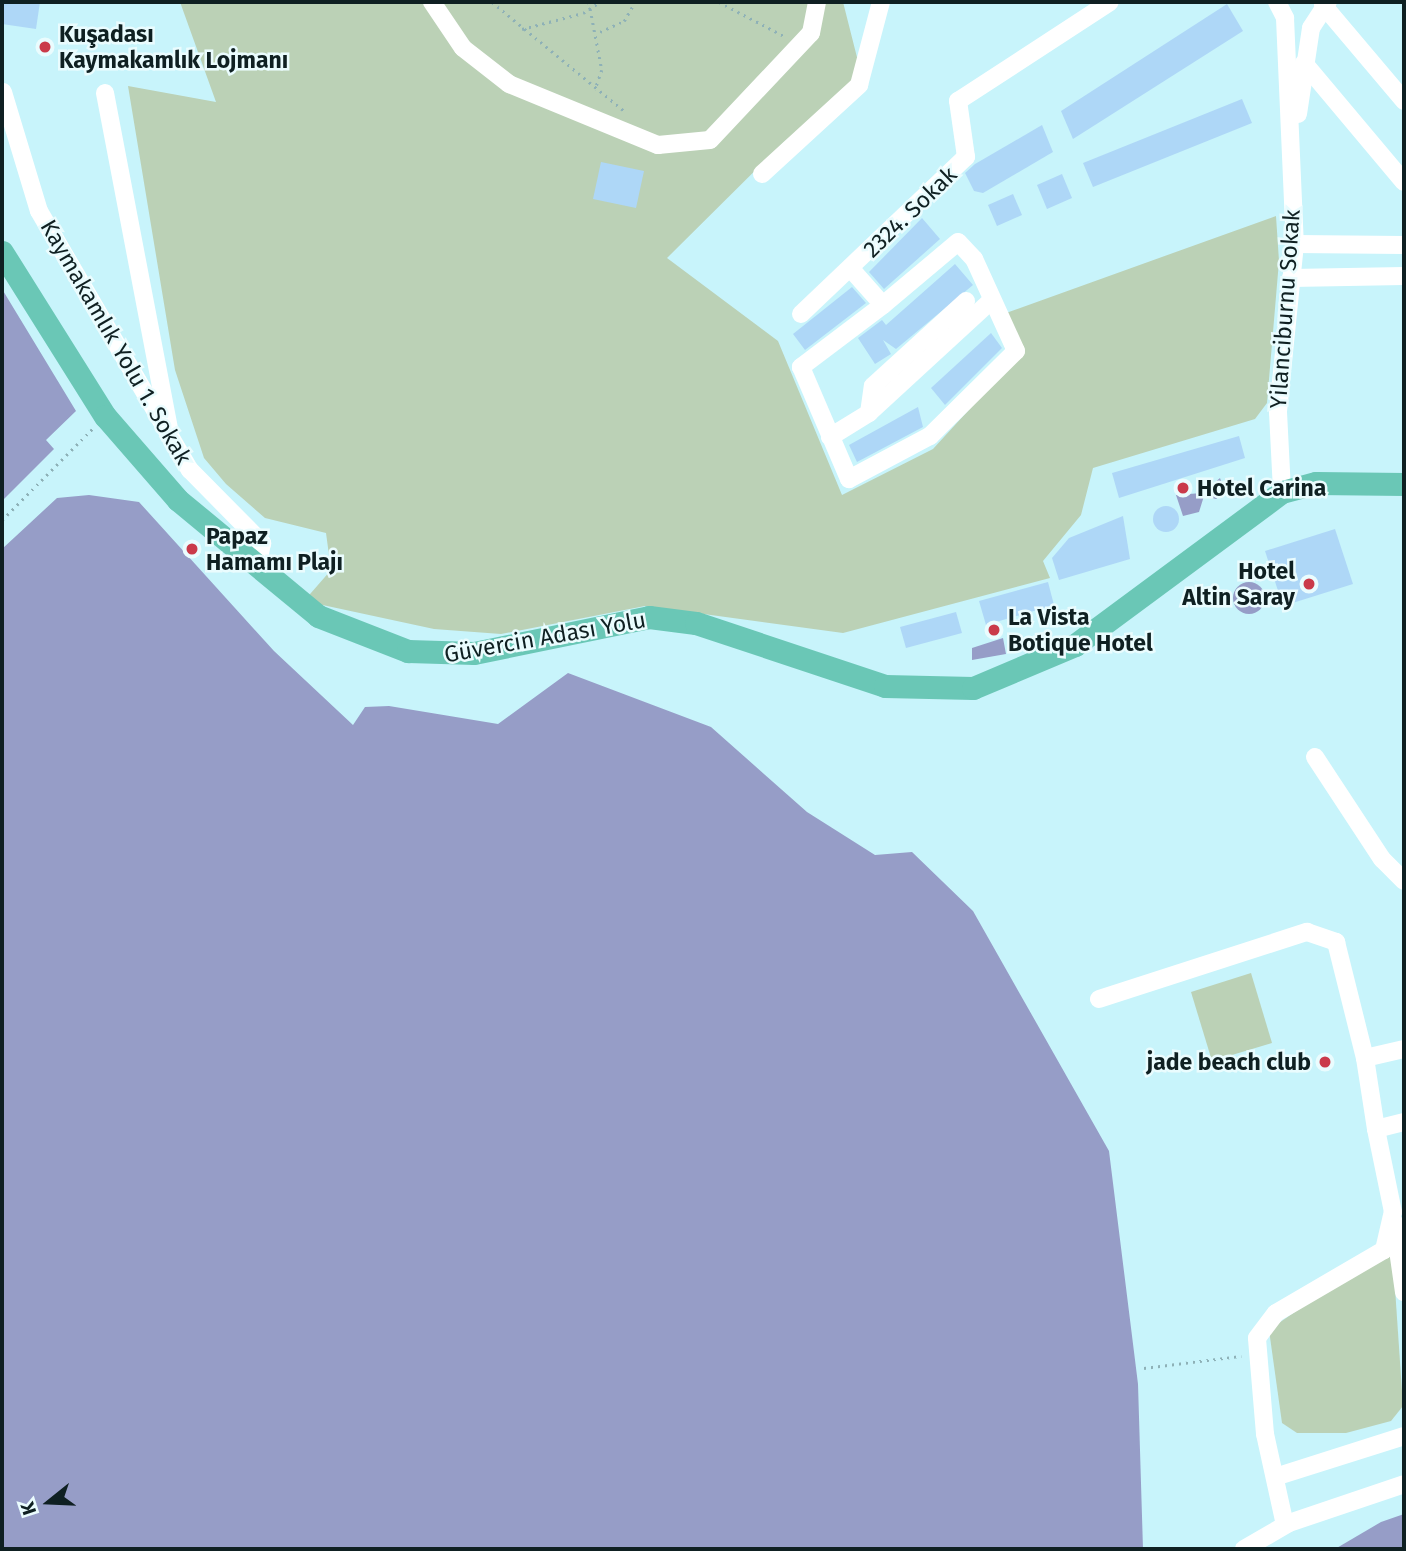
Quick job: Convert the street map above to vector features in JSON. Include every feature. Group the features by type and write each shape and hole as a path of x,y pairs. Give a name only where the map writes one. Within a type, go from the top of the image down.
{"main road":[{"name":"Güvercin Adası Yolu","path":"2,252 105,416 178,500 318,616 408,652 474,653 649,617 696,623 885,686 973,688 1075,645 1282,492 1316,483 1404,484"}],"street":[{"path":"432,2 463,48 509,83 658,145 710,140 811,33 817,2"},
{"path":"762,174 859,85 881,2"},
{"name":"2324. Sokak","path":"801,314 966,157 958,101 1111,2"},
{"path":"1291,162 1311,28 1326,3 1404,101"},
{"name":"Yilanciburnu Sokak","path":"1282,492 1278,412 1294,244 1285,7"},
{"path":"1304,63 1404,182"},
{"name":"Kaymakamlık Yolu 1. Sokak","path":"3,92 39,211 190,470 262,543 257,568"},
{"path":"104,93 171,437"},
{"path":"958,242 992,300 1016,351 930,436 849,479 801,367 958,242"},
{"path":"1294,244 1404,245"},
{"path":"851,269 883,304"},
{"path":"1291,278 1404,276"},
{"path":"830,437 869,412 992,300"},
{"path":"869,412 873,386 966,301"},
{"path":"1315,757 1382,859 1404,881"},
{"path":"1099,999 1307,932 1336,942 1365,1058 1393,1212 1404,1292"},
{"path":"1365,1058 1404,1049"},
{"path":"1376,1129 1404,1122"},
{"path":"1285,1525 1254,1354 1257,1338 1276,1313 1384,1250 1393,1212"},
{"path":"1275,1477 1404,1436"},
{"path":"1244,1549 1285,1525 1404,1484"}],"path":[{"path":"492,2 627,114"},
{"path":"522,29 583,13 589,4 600,2"},
{"path":"599,33 624,21 635,2"},
{"path":"719,2 781,36 811,33"},
{"path":"589,4 599,33 603,70 596,90"},
{"path":"2,520 105,416"},
{"path":"1144,1368 1254,1354"}],"green space":[{"path":"180,2 843,2 862,77 784,142 667,258 778,341 842,495 933,449 1022,352 1006,313 1276,216 1279,261 1267,403 1255,419 1093,468 1081,515 1043,561 1050,578 843,633 645,606 501,634 434,629 304,601 331,570 326,533 265,518 226,484 204,458 175,370 128,86 216,102"},
{"path":"1251,973 1272,1043 1212,1061 1191,992"},
{"path":"1392,1244 1403,1406 1391,1421 1346,1433 1297,1433 1282,1423 1269,1330"}],"water":[{"path":"2,289 76,411 46,440 54,449 2,501"},
{"path":"1220,478 1225,492 1216,499 1204,496 1199,512 1183,516 1176,495 1202,493"},
{"path":"89,495 139,502 274,651 353,725 365,707 389,706 498,724 568,673 711,727 807,812 875,855 912,852 973,911 1109,1151 1138,1384 1143,1549 2,1549 2,549 57,498"},
{"path":"1249,582 1260,587 1265,598 1260,609 1249,614 1238,609 1233,598 1238,587"},
{"path":"1003,638 1006,654 972,660 972,648"},
{"path":"1404,1514 1404,1549 1335,1549 1381,1522"}],"building":[{"name":"Kuşadası Kaymakamlık Lojmanı","path":"2,2 40,2 36,29 2,24"},
{"path":"1227,4 1243,31 1073,139 1061,111"},
{"path":"1242,99 1252,123 1093,187 1083,163"},
{"path":"1042,125 1053,152 983,193 974,191 965,173 975,164"},
{"path":"601,162 644,171 636,208 593,199"},
{"path":"1062,174 1072,198 1047,209 1037,185"},
{"path":"1013,194 1022,215 997,226 988,205"},
{"path":"922,218 940,239 884,289 869,272"},
{"path":"955,264 973,285 896,349 883,340 891,354 875,364 858,338 882,320 886,325"},
{"path":"852,287 866,303 805,350 793,334"},
{"path":"991,333 1002,348 945,405 931,388"},
{"path":"918,407 923,427 857,462 849,445"},
{"path":"1239,436 1245,458 1119,498 1112,473"},
{"path":"1166,506 1175,510 1179,519 1175,528 1166,532 1157,528 1153,519 1157,510"},
{"path":"1123,516 1130,559 1059,580 1052,558 1069,538"},
{"path":"1335,529 1353,584 1283,606 1265,551"},
{"path":"1048,582 1054,605 986,625 979,601"},
{"path":"956,612 962,633 906,648 900,627"}],"place":[{"name":"Kuşadası Kaymakamlık Lojmanı","path":"45,47"},
{"name":"Hotel Carina","path":"1183,488"},
{"name":"Papaz Hamamı Plajı","path":"192,549"},
{"name":"Hotel Altin Saray","path":"1309,584"},
{"name":"La Vista Botique Hotel","path":"994,630"},
{"name":"jade beach club","path":"1325,1062"}]}
